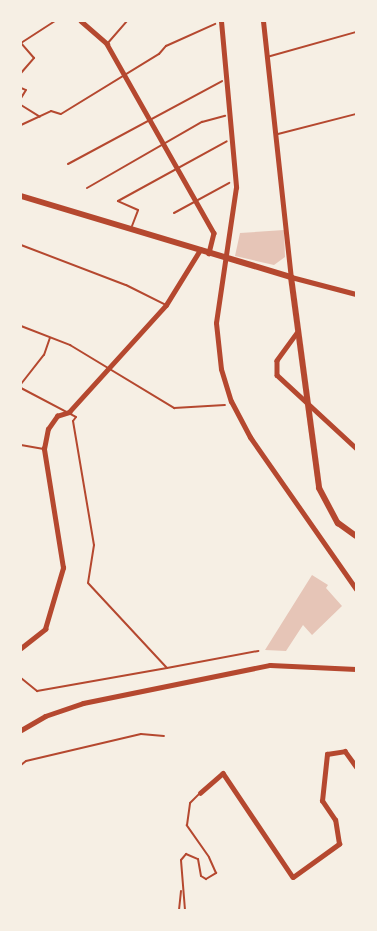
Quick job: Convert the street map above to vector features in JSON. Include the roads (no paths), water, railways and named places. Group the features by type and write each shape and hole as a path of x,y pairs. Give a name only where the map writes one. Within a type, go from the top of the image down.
{"main road":[{"path":"21,196 131,231 291,277 297,333 322,498 338,523 356,536"}],"street":[{"path":"81,21 107,44 214,233 209,253"},
{"path":"221,21 236,186 216,323 221,369 231,401 250,437 356,589"},
{"path":"263,21 291,277 356,294"},
{"path":"21,648 45,630 63,568 44,449 48,429 57,416 69,412 166,305 200,250"},
{"path":"297,333 276,361 277,375 356,448"},
{"path":"21,730 45,716 83,703 270,664 356,670"},
{"path":"200,793 223,773 293,877 339,844 336,820 322,801 327,754 336,750 345,751 356,766"}],"lane":[{"path":"21,73 34,58 21,43 55,21"},
{"path":"107,44 127,21"},
{"path":"21,125 51,111 62,114 159,54 166,46 215,24"},
{"path":"267,57 356,32"},
{"path":"68,164 222,81"},
{"path":"21,88 26,90 21,98"},
{"path":"21,105 40,116"},
{"path":"276,135 356,114"},
{"path":"87,188 165,146 202,122 225,116"},
{"path":"131,231 138,210 118,201 227,141"},
{"path":"174,213 230,183"},
{"path":"21,245 126,285 166,305"},
{"path":"21,326 70,345 174,408 225,405"},
{"path":"21,384 44,356 50,338"},
{"path":"21,388 76,417 73,421 94,545 88,583 167,668"},
{"path":"21,445 44,449"},
{"path":"21,678 38,691 258,651"},
{"path":"21,765 26,761 141,734 164,736"},
{"path":"179,910 181,860 186,854 198,859 201,876 206,879 216,873 210,857 188,825 190,803 200,793"},
{"path":"181,889 186,910"}]}
